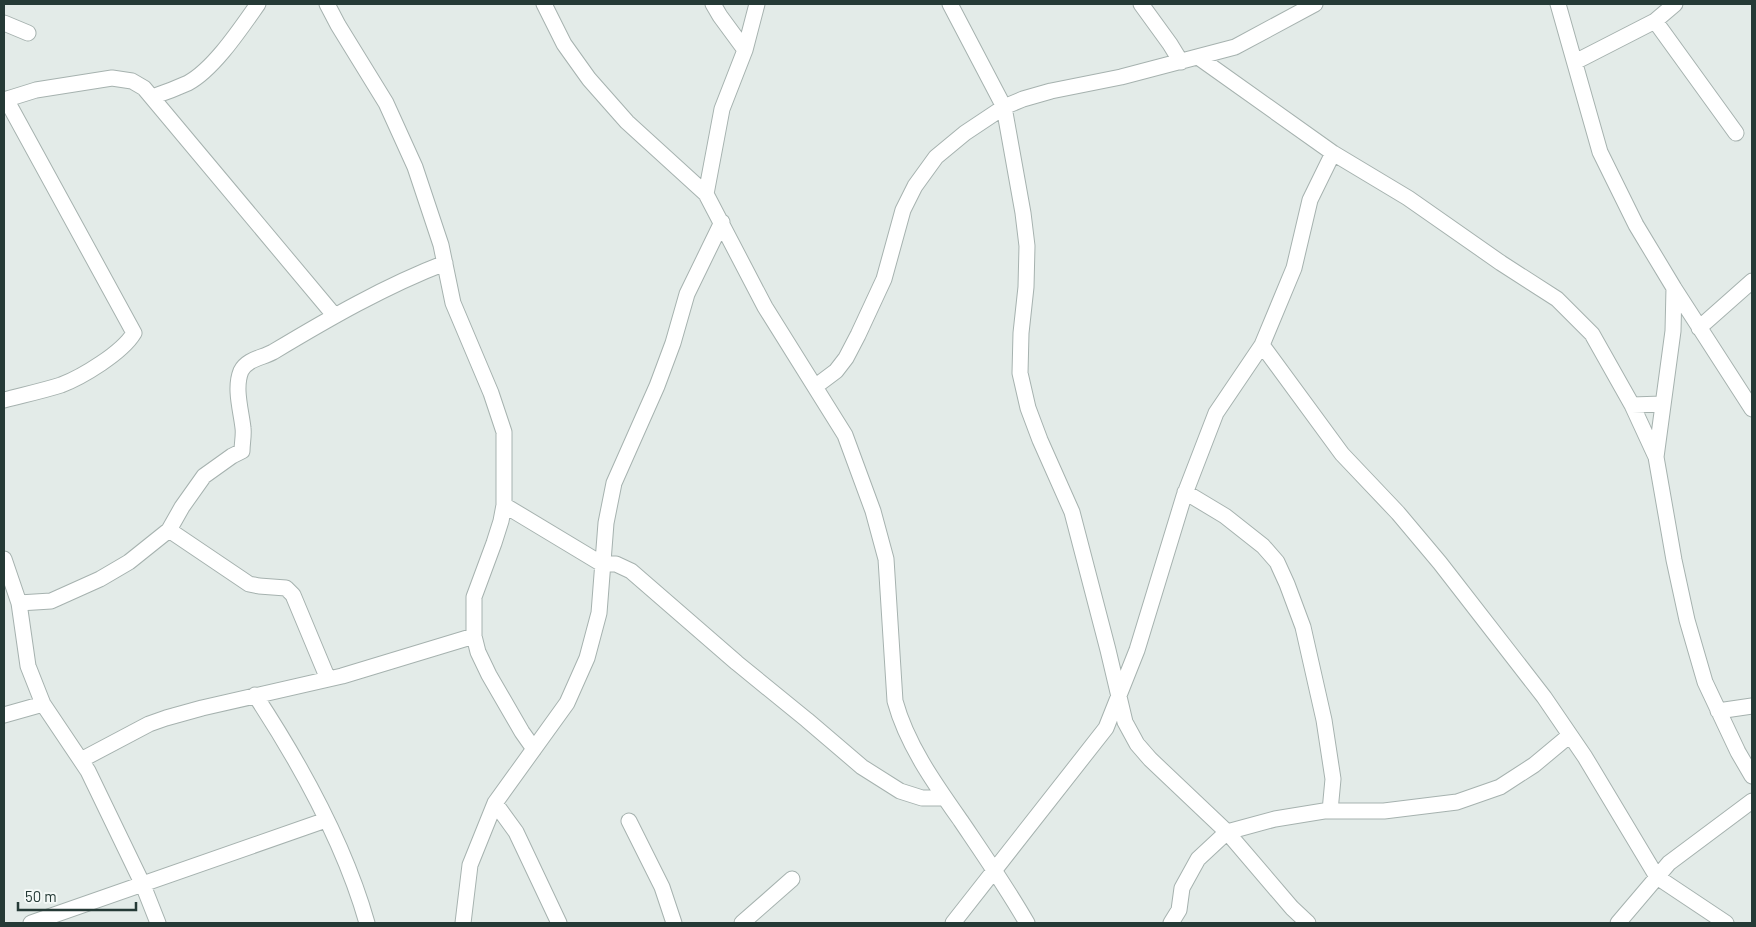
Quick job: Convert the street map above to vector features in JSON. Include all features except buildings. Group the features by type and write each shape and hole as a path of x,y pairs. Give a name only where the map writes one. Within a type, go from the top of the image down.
{"street":[{"path":"152,98 189,82 204,72 236,35 258,4"},
{"path":"326,4 386,103 415,167 441,245 453,303 491,393 504,432 504,505 501,522 474,597 474,636 478,652 489,675 534,749"},
{"path":"544,4 564,44 589,79 627,122 706,194 765,307 846,435 873,511 886,559 895,701 900,720 911,743 945,798 1028,923"},
{"path":"713,4 745,50"},
{"path":"706,194 722,109 745,50 757,4"},
{"path":"950,4 1004,107 1027,246 1020,373 1028,408 1072,512 1125,722 1137,744 1227,832 1292,908 1308,923"},
{"path":"1141,4 1181,62"},
{"path":"816,386 836,371 846,358 858,335 884,280 903,210 916,186 936,157 965,133 1004,107 1023,99 1051,91 1121,77 1236,47 1292,9 1315,4"},
{"path":"1558,4 1600,152 1636,225 1696,323 1752,409"},
{"path":"1575,62 1655,21 1675,4"},
{"path":"1655,21 1736,133"},
{"path":"4,23 28,34"},
{"path":"1198,57 1333,153 1408,198 1501,263 1557,299 1592,334 1632,405 1656,457 1674,560 1687,620 1705,682 1738,752 1752,776"},
{"path":"4,400 62,384 100,364 129,341 134,333 5,100 36,90 112,78 132,81 144,88 334,316"},
{"path":"953,923 1106,728 1137,650 1185,492 1216,413 1262,345 1294,268 1310,200 1333,153"},
{"path":"463,923 470,865 495,803 567,703 588,658 599,613 606,523 614,483 658,386 688,294 722,222"},
{"path":"18,603 51,601 100,579 129,562 168,530 204,476 242,450 243,430 238,383 242,370 252,360 270,353 334,316 411,276 445,263"},
{"path":"1673,331 1696,323 1752,281"},
{"path":"1656,457 1673,331 1674,288"},
{"path":"1262,345 1342,454 1398,513 1440,563 1544,697 1608,794 1657,877 1726,923"},
{"path":"1632,405 1662,404"},
{"path":"1185,492 1225,516 1263,546 1277,562 1303,627 1324,720 1332,779 1330,811"},
{"path":"504,505 602,564 616,564 631,571 736,663 862,767 900,791 922,798 945,798"},
{"path":"168,530 249,584 286,588 293,595 328,679"},
{"path":"4,560 18,603 28,666 43,704 81,760 143,885 158,923"},
{"path":"81,760 149,724 202,708 328,679 474,636"},
{"path":"256,695 281,734 326,820 359,894 368,923"},
{"path":"4,715 43,704"},
{"path":"1718,711 1752,706"},
{"path":"1171,923 1179,910 1182,888 1198,859 1227,832 1275,819 1330,811 1384,810 1456,802 1500,787 1534,765 1570,735"},
{"path":"1618,923 1669,863 1752,801"},
{"path":"495,803 516,832 559,923"},
{"path":"31,923 326,820"},
{"path":"629,820 662,887 674,923"},
{"path":"742,923 792,879"}]}
